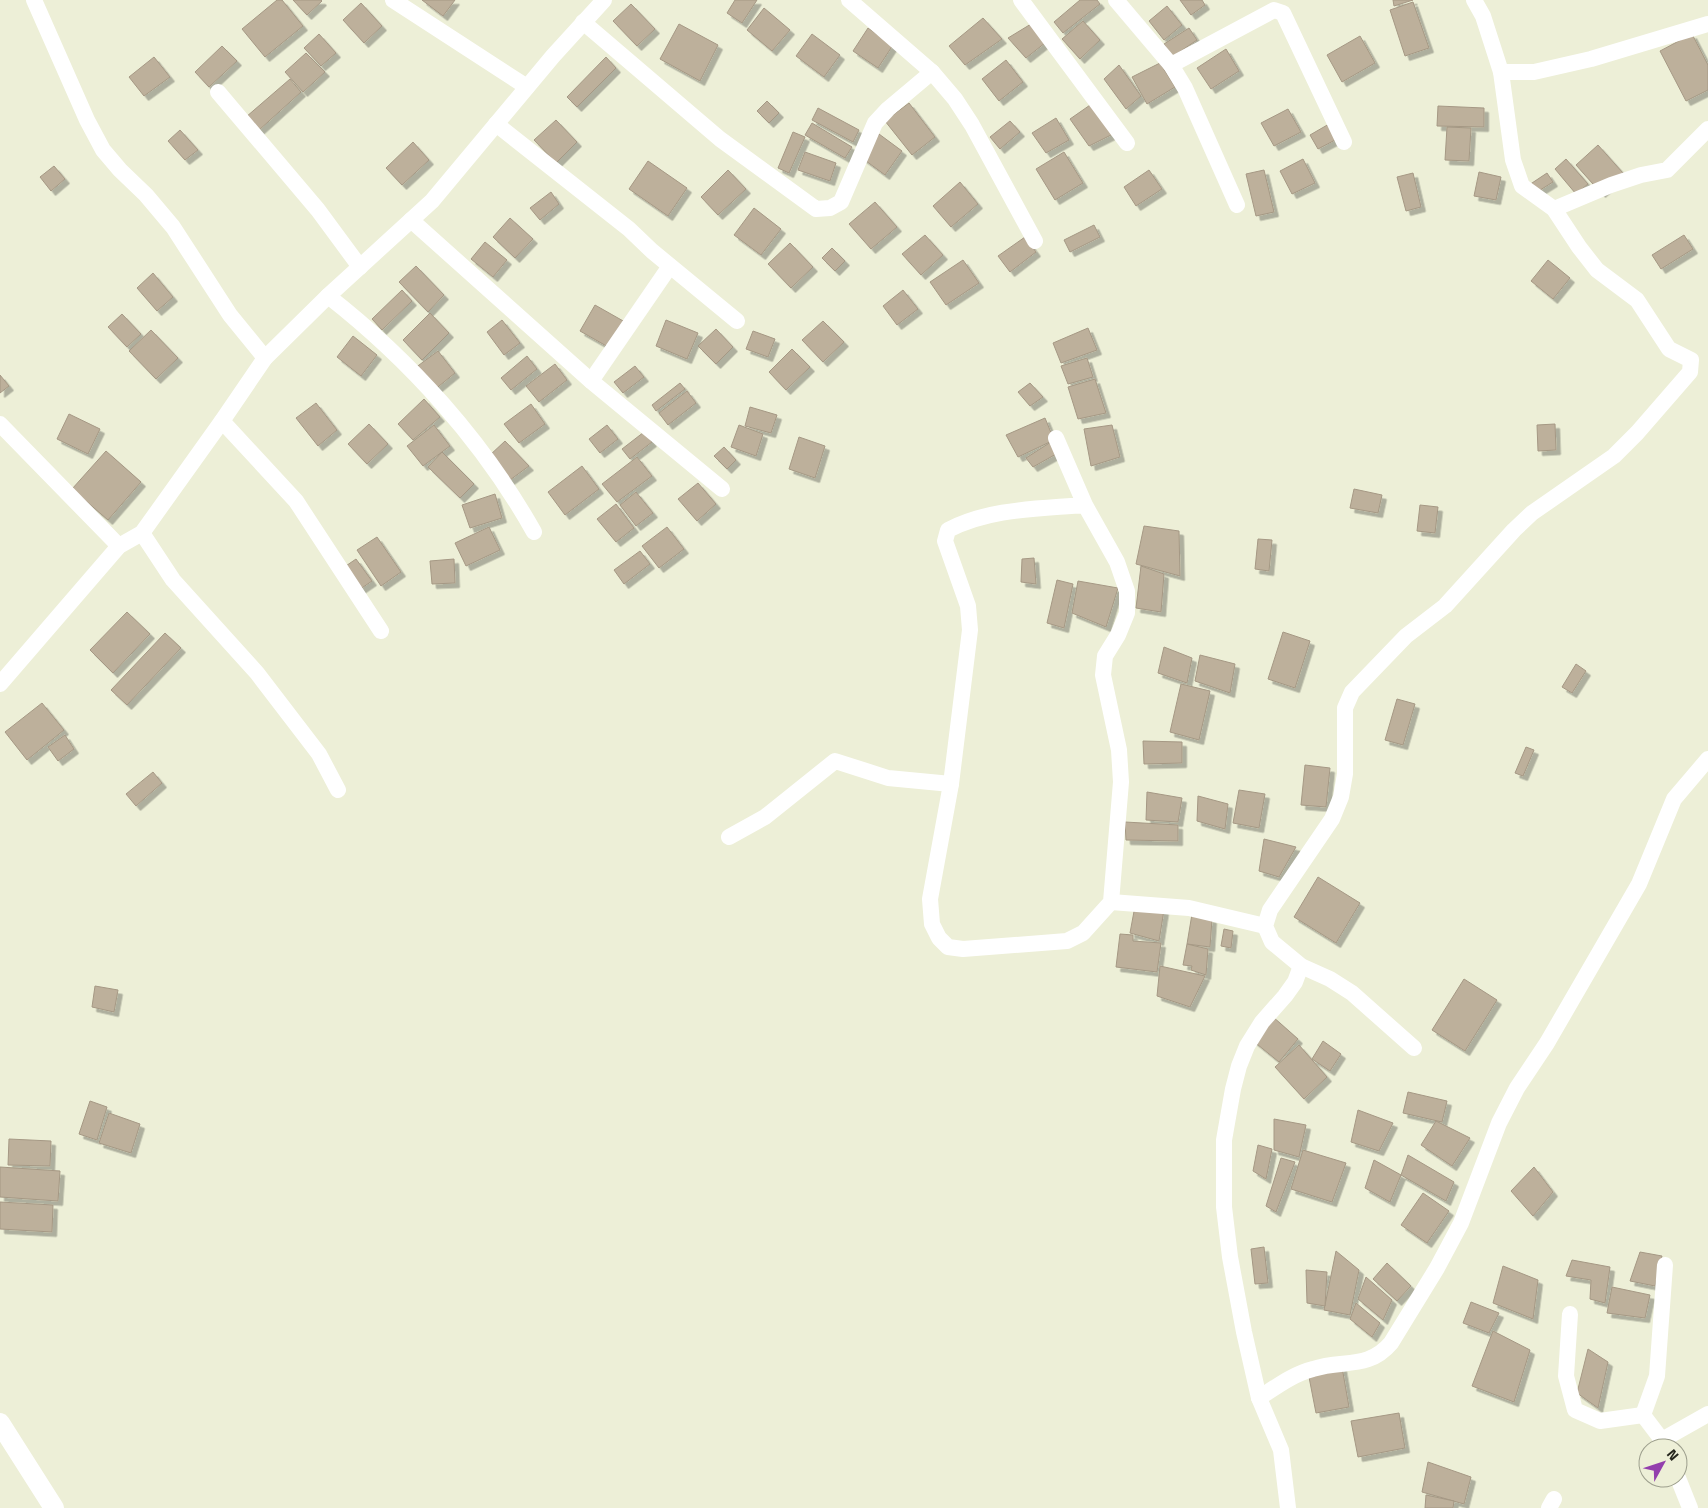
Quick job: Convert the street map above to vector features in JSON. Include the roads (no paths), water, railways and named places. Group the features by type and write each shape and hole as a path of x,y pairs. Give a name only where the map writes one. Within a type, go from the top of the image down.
{"street":[{"path":"34,0 87,120 103,150 120,170 146,195 173,228 230,315 264,358"},
{"path":"393,0 527,87"},
{"path":"0,684 119,546 142,533 222,421 264,358 328,296 432,201 527,87 604,0"},
{"path":"849,0 932,72 955,100 972,125 1035,241"},
{"path":"1021,0 1127,143"},
{"path":"1116,0 1171,65 1185,88 1237,205"},
{"path":"1414,1048 1352,993 1301,966 1272,942 1265,926 1270,910 1332,818 1341,797 1345,774 1345,708 1352,692 1406,636 1445,606 1514,530 1532,514 1614,456 1637,433 1690,372 1691,360 1669,349 1637,300 1597,270 1554,209 1522,186 1513,160 1500,72 1482,16 1474,0"},
{"path":"1171,65 1274,10 1283,13 1344,142"},
{"path":"583,22 720,139 816,209 830,208 840,202 875,124 888,108 932,72"},
{"path":"1500,72 1534,72 1591,59 1708,24"},
{"path":"218,92 318,210 360,267"},
{"path":"496,124 629,229 736,322"},
{"path":"1554,209 1611,185 1641,175 1667,170 1708,129"},
{"path":"411,220 591,381 648,426 676,452 722,489"},
{"path":"591,381 670,266"},
{"path":"328,296 379,339 417,377 459,424 515,499 534,532"},
{"path":"222,421 296,501 381,631"},
{"path":"0,424 119,546"},
{"path":"1056,438 1085,505 1117,562 1127,592 1127,612 1118,635 1106,656 1103,674 1119,750 1121,782 1112,902 1083,933 1067,941 963,949 948,947 939,938 932,924 930,899 951,784 970,630 968,606 945,541 948,530 965,521 1006,511 1085,505"},
{"path":"142,533 173,580 263,680 319,754 338,790"},
{"path":"1259,1398 1295,1376 1314,1368 1365,1362 1382,1353 1391,1343 1437,1268 1461,1223 1500,1123 1518,1088 1552,1034 1639,884 1674,799 1708,758"},
{"path":"729,837 766,818 835,761 888,778 951,784"},
{"path":"1112,902 1189,908 1265,926"},
{"path":"1288,1508 1281,1450 1259,1398 1230,1257 1224,1207 1224,1140 1233,1089 1246,1046 1262,1022 1295,982 1301,966"},
{"path":"1643,1415 1657,1376 1664,1265"},
{"path":"1570,1314 1566,1376 1575,1410 1600,1421 1643,1415"},
{"path":"1672,1438 1708,1414"},
{"path":"1643,1415 1659,1438"},
{"path":"0,1423 54,1508"},
{"path":"1682,1488 1690,1508"}]}
